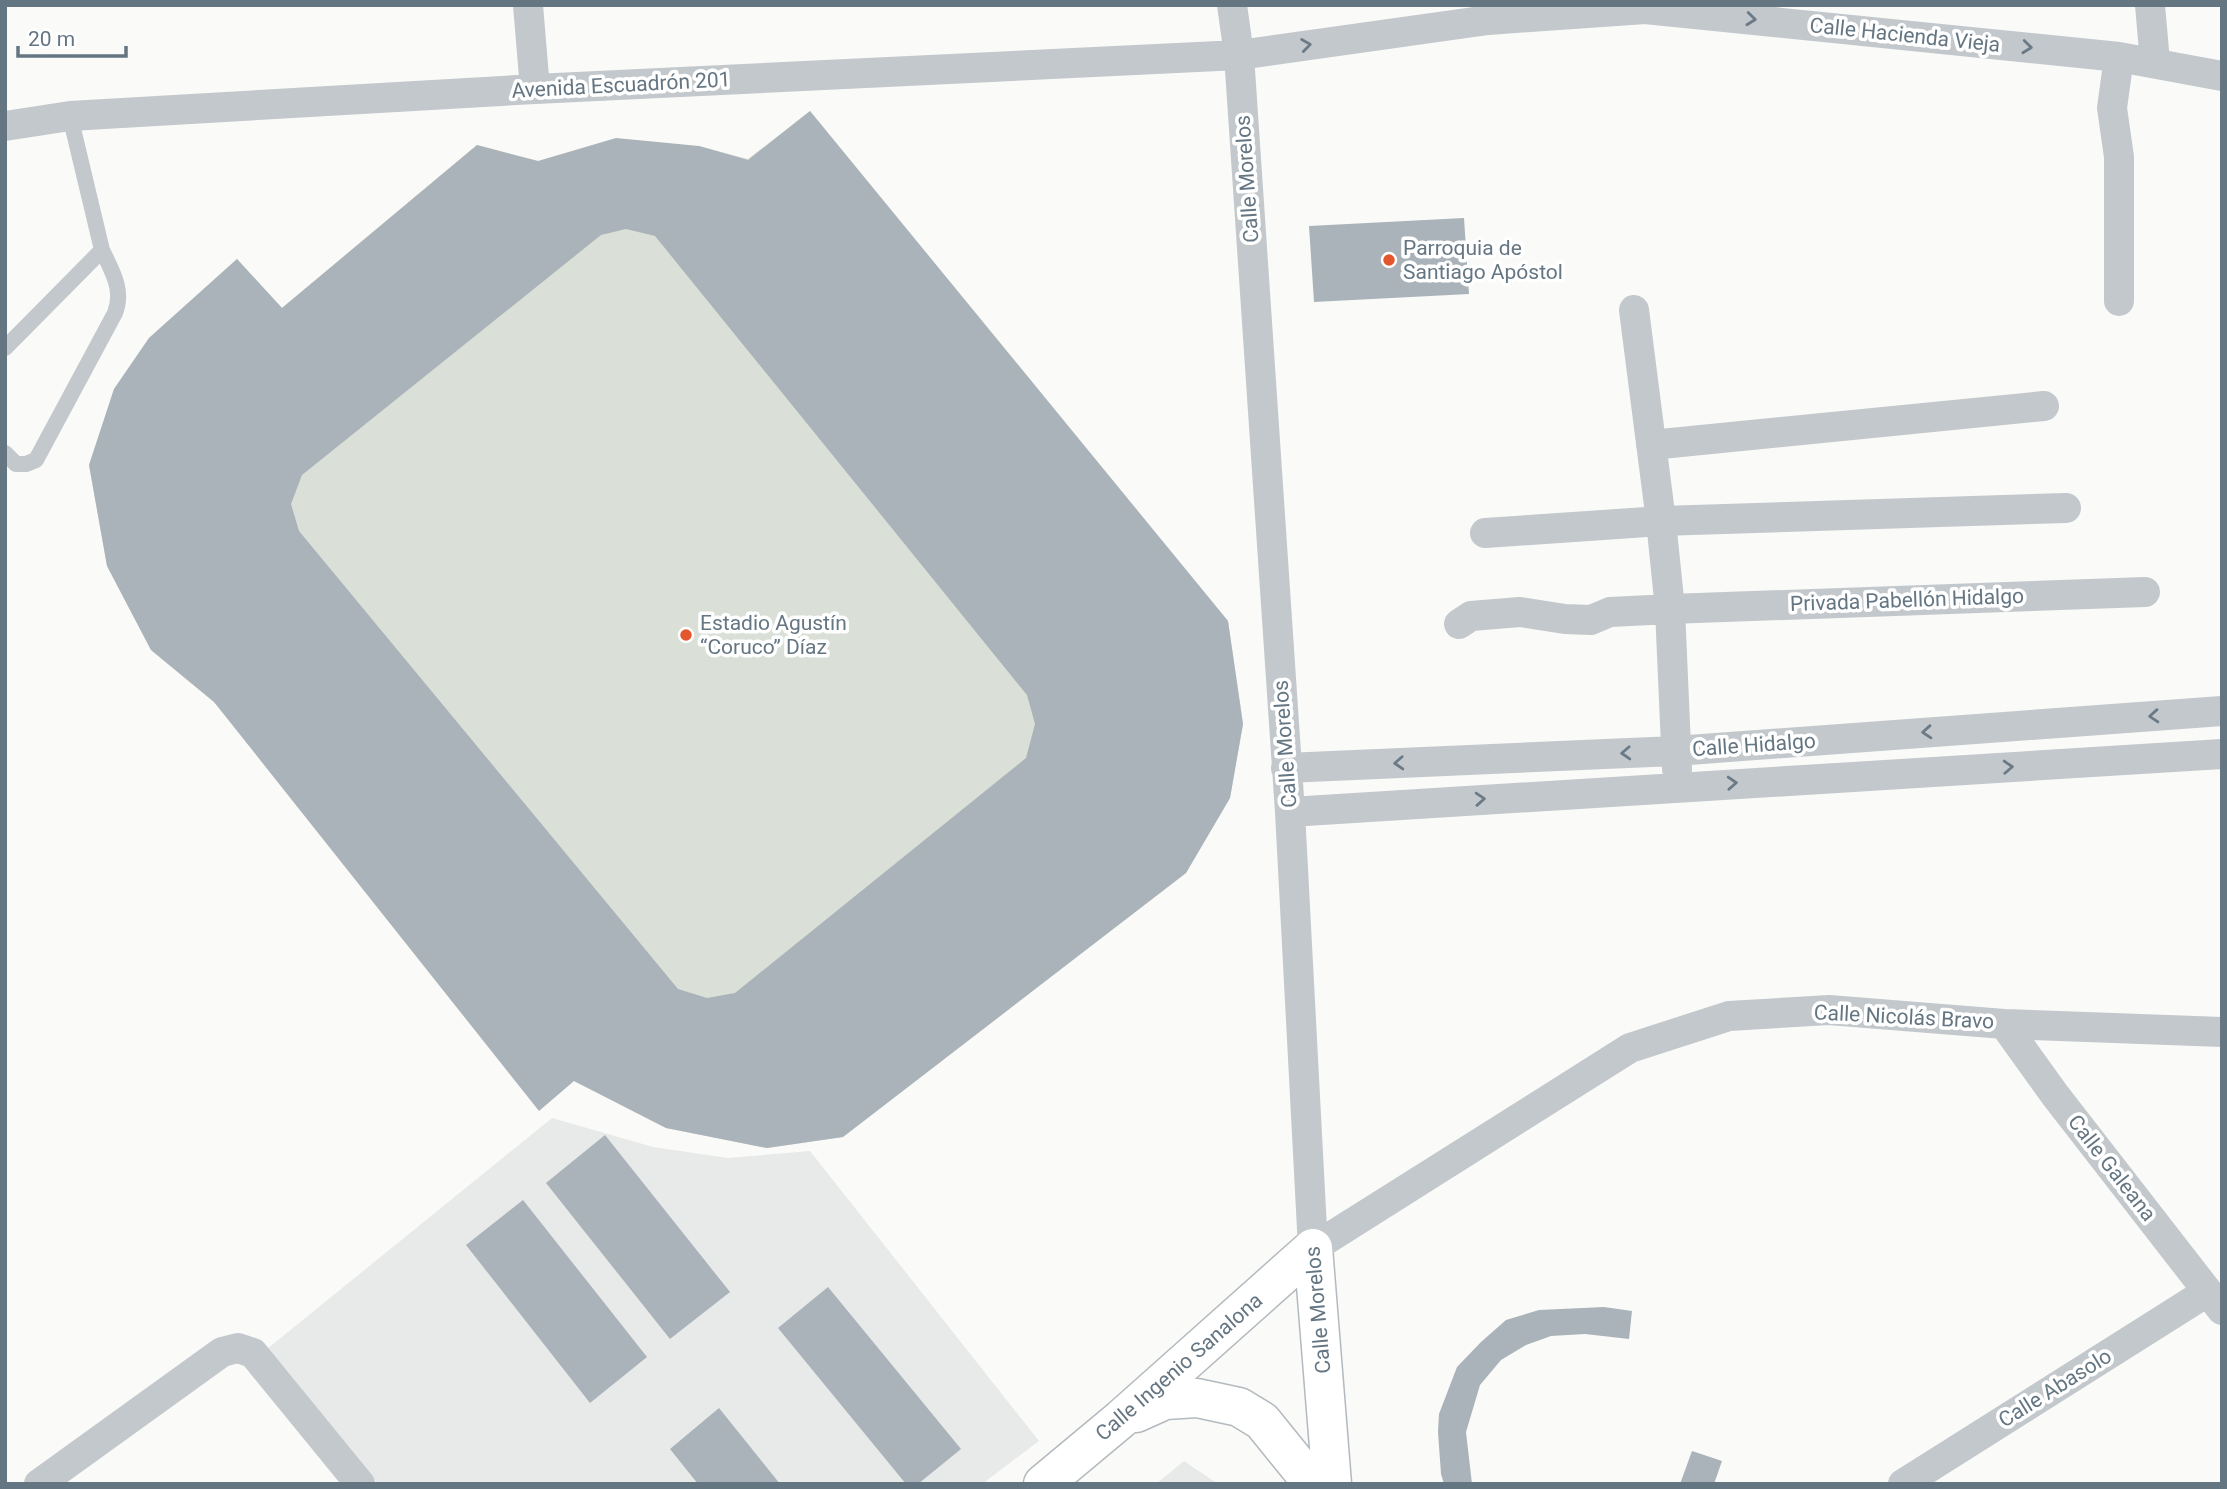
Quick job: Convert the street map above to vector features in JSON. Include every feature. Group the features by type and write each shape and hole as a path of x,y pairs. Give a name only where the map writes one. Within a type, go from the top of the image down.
{"main road":[{"name":"Calle Ingenio Sanalona","path":"1043,1484 1121,1419 1313,1248"},
{"name":"Calle Morelos","path":"1313,1248 1332,1484"},
{"path":"1121,1419 1165,1401 1197,1398 1239,1407 1262,1421 1313,1484"}],"street":[{"path":"528,5 535,89"},
{"name":"Calle Morelos","path":"1232,5 1238,55 1290,812 1313,1248"},
{"path":"2150,5 2155,62"},
{"name":"Calle Hacienda Vieja","path":"1238,55 1488,13 1645,9 2119,57 2222,76"},
{"name":"Avenida Escuadrón 201","path":"5,126 70,116 535,89 1238,55"},
{"path":"2119,57 2112,108 2119,157 2119,301"},
{"path":"1634,310 1670,609 1675,751 1679,786"},
{"path":"1651,445 2044,406"},
{"path":"1485,533 1661,521 2066,508"},
{"name":"Privada Pabellón Hidalgo","path":"1459,624 1471,617 1520,612 1591,620 1609,612 2145,592"},
{"name":"Calle Hidalgo","path":"1286,768 1675,751 2222,711"},
{"name":"Calle Hidalgo","path":"1290,812 2222,754"},
{"name":"Calle Nicolás Bravo","path":"1313,1248 1630,1048 1729,1016 1829,1010 2004,1024 2222,1031"},
{"name":"Calle Galeana","path":"2004,1024 2055,1095 2214,1301"},
{"name":"Calle Abasolo","path":"1903,1484 2214,1301"},
{"path":"39,1484 222,1352 238,1348 253,1353 360,1484"}],"lane":[{"path":"5,453 16,464 36,460 120,300 118,285 102,250 70,116"},
{"path":"5,348 102,250"}],"shaded area":[{"name":"Estadio Agustín “Coruco” Díaz","path":"810,111 1228,621 1243,724 1230,798 1186,873 843,1137 767,1148 666,1128 574,1081 214,702 151,650 107,566 89,465 114,389 149,338 237,259 282,308 477,145 538,161 699,146 748,159"},
{"path":"552,1118 653,1147 728,1158 810,1151 1039,1441 982,1484 378,1484 267,1349"},
{"path":"1184,1461 1218,1484 1156,1484"}],"building":[{"name":"Estadio Agustín “Coruco” Díaz","path":"810,111 1228,621 1243,724 1230,798 1186,873 843,1137 767,1148 666,1128 574,1081 539,1111 214,702 151,650 107,566 89,465 114,389 149,338 237,259 282,308 477,145 538,161 616,138 699,146 748,160","holes":["626,229 655,236 1027,695 1035,724 1026,758 735,993 707,998 678,989 299,531 291,504 302,475 601,235"]},
{"name":"Parroquia de Santiago Apóstol","path":"1464,218 1469,294 1314,302 1309,226"},
{"path":"605,1135 730,1292 670,1339 546,1183"},
{"path":"523,1200 647,1357 590,1403 466,1245"},
{"path":"828,1287 961,1449 918,1484 906,1484 778,1328"},
{"path":"1604,1307 1632,1311 1629,1339 1585,1334 1551,1336 1526,1345 1501,1360 1480,1385 1466,1432 1472,1484 1444,1484 1438,1432 1439,1414 1457,1367 1506,1320 1539,1310"},
{"path":"719,1408 780,1484 698,1484 670,1449"},
{"path":"1692,1451 1722,1461 1714,1484 1680,1484"}],"place":[{"name":"Parroquia de Santiago Apóstol","path":"1389,260"},
{"name":"Estadio Agustín “Coruco” Díaz","path":"686,635"}]}
